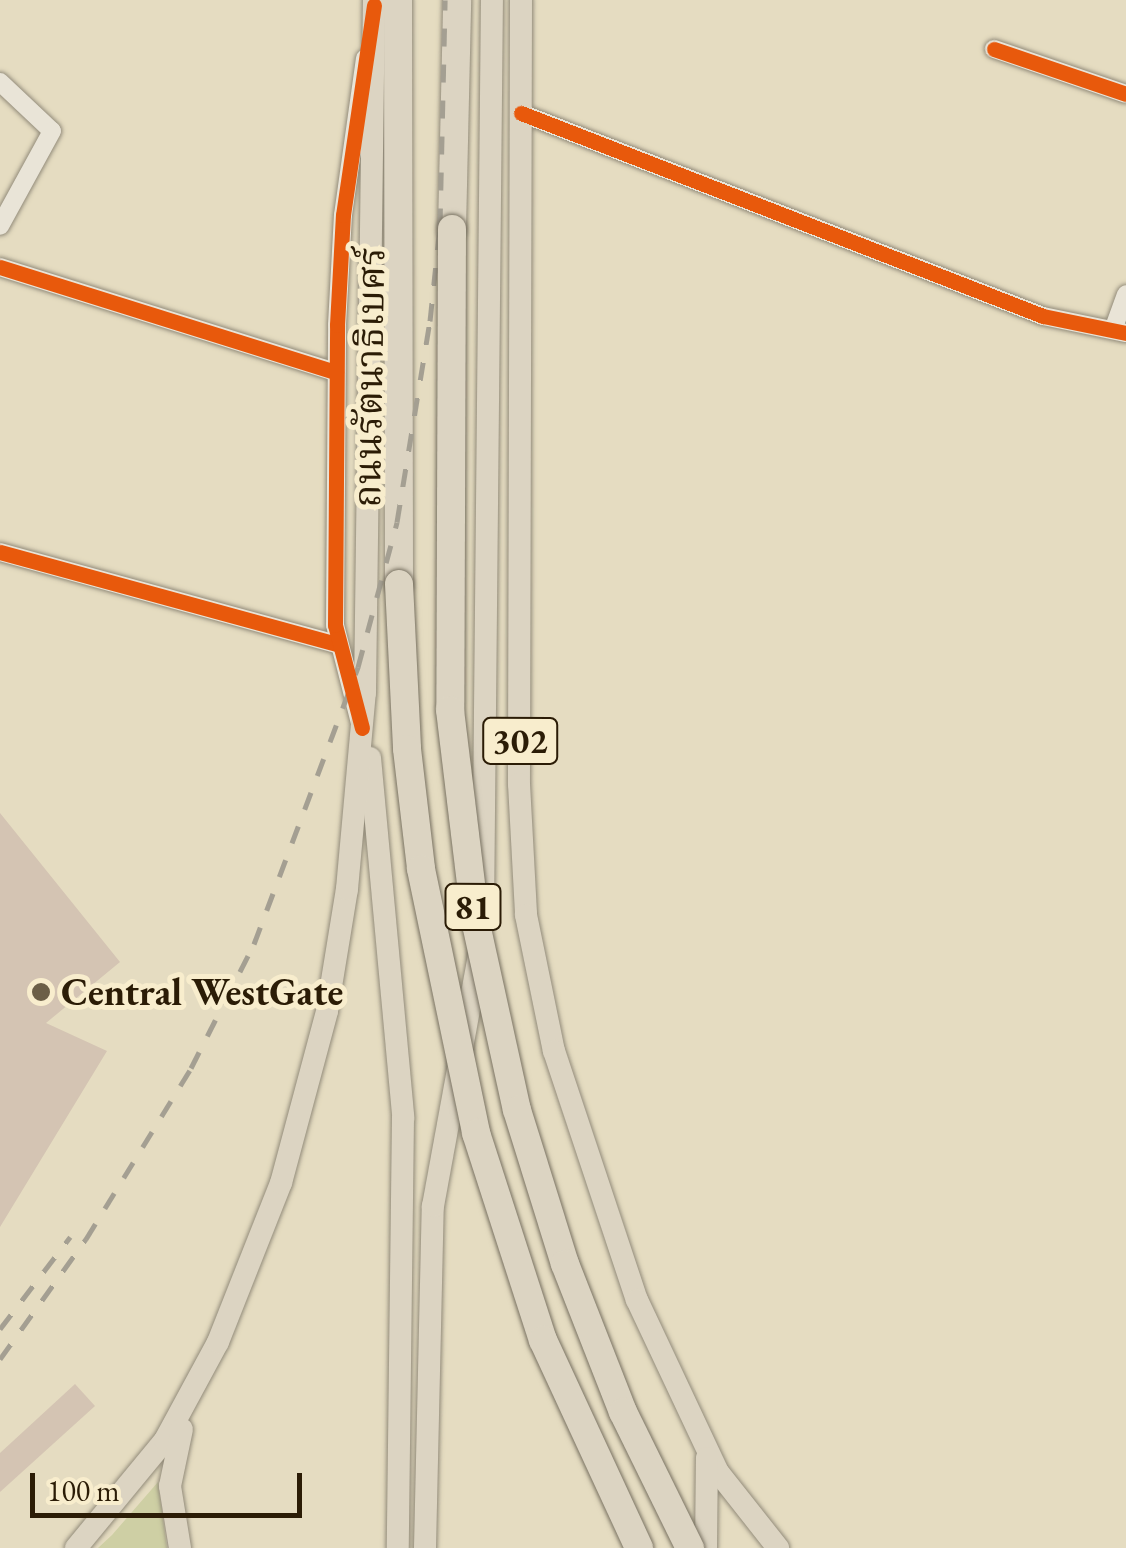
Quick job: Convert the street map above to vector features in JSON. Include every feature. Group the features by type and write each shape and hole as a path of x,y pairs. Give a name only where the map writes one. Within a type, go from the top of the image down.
{"highway":[{"name":"81","path":"457,0 449,691 476,924 517,1110 564,1264 630,1426 690,1548"},
{"name":"81","path":"382,2 400,584 419,854 476,1133 542,1340 639,1548"}],"main road":[{"path":"426,1548 432,1206 464,1048 485,879 492,0"},
{"name":"302","path":"520,0 519,784 526,915 554,1051 598,1190 651,1334 729,1491 778,1548"},
{"name":"ถนนรัตนาธิเบศร์","path":"365,693 382,2"},
{"path":"76,1548 136,1482 192,1393 255,1256 306,1100 338,951 365,693"},
{"path":"365,693 398,1043 398,1548"},
{"path":"180,1548 170,1486 192,1393"},
{"path":"706,1450 706,1548"}],"street":[{"path":"362,728 337,644 336,372 343,215 382,2"},
{"path":"994,49 1126,94"},
{"path":"0,82 52,131 0,226"},
{"path":"522,113 1043,316 1119,331 1126,294"},
{"path":"0,267 336,372"},
{"path":"0,552 337,644"}],"green space":[{"path":"158,1482 167,1548 98,1548 112,1535"}],"building":[{"name":"Central WestGate","path":"0,813 120,962 46,1023 107,1051 0,1227"},
{"path":"75,1384 95,1406 0,1492 0,1453"}],"railway":[{"path":"0,1359 86,1239 191,1068 254,944 358,667 397,522 430,321 440,226 445,0"},
{"path":"0,1329 70,1237"}],"cycle path":[{"path":"362,728 335,625 337,325 343,215 374,5"},
{"path":"994,49 1126,94"},
{"path":"521,113 1043,316 1126,333"},
{"path":"0,267 336,372"},
{"path":"0,552 337,644"}],"place":[{"name":"Central WestGate","path":"41,992"}]}
